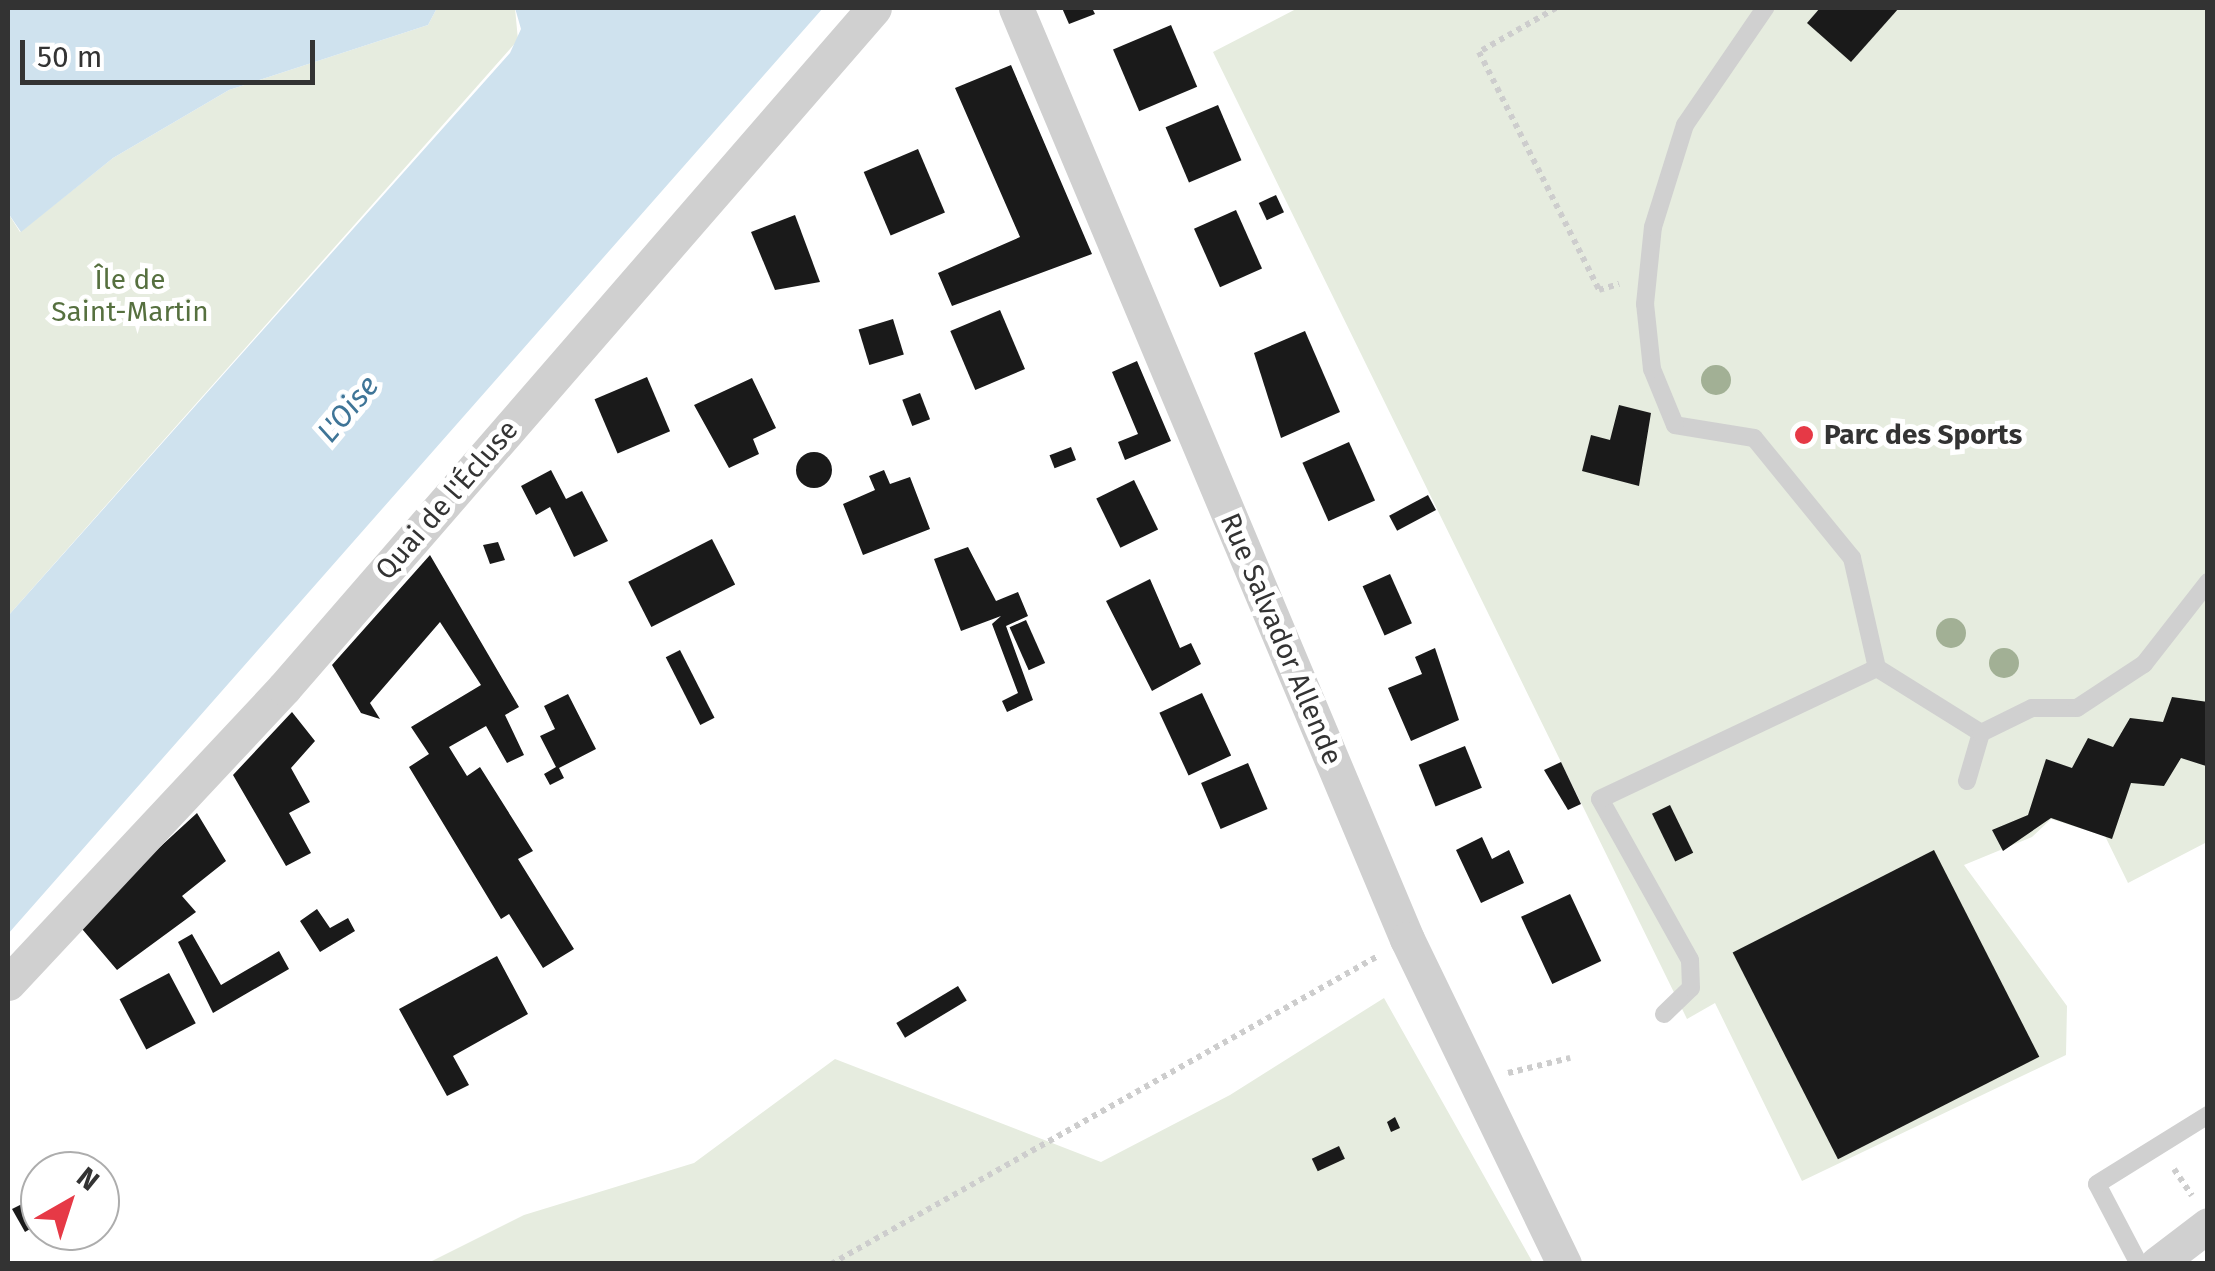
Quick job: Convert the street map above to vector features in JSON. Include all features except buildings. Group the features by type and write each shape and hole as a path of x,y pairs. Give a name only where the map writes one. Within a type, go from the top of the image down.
{"street":[{"name":"Quai de l'Écluse","path":"8,983 284,688 874,8"},
{"name":"Rue Salvador Allende","path":"1016,8 1407,939 1564,1264"},
{"path":"2158,1264 2203,1214"}],"lane":[{"path":"1766,8 1684,125 1648,274 1652,370 1675,425 1754,438 1852,558 1877,668 1982,733"},
{"path":"1966,782 1982,733 2032,708 2076,708 2144,664 2208,582"},
{"path":"1664,1014 1691,988 1690,960 1600,799 1877,668"},
{"path":"2139,1264 2097,1184 2208,1115"}],"path":[{"path":"1556,8 1479,52 1600,290 1648,274"},
{"path":"832,1264 1407,939"},
{"path":"1476,1080 1570,1058"},
{"path":"2159,1147 2203,1214"}],"green space":[{"name":"Île de Saint-Martin","path":"437,8 515,8 518,40 8,616 8,213 20,232 113,158 229,90 428,25"},
{"name":"Parc des Sports","path":"1298,8 2207,8 2207,842 2128,883 2105,836 2051,819 2032,837 1964,865 2067,1006 2066,1055 1802,1181 1715,1003 1687,1019 1213,52"},
{"path":"1384,998 1533,1263 426,1264 524,1215 694,1163 835,1059 1101,1162 1230,1095"}],"water":[{"path":"8,8 437,8 428,25 229,90 113,158 21,232 8,213"},
{"name":"L'Oise","path":"515,8 823,8 8,934 8,616 510,53 521,29"}],"place":[{"name":"Parc des Sports","path":"1804,435"}]}
